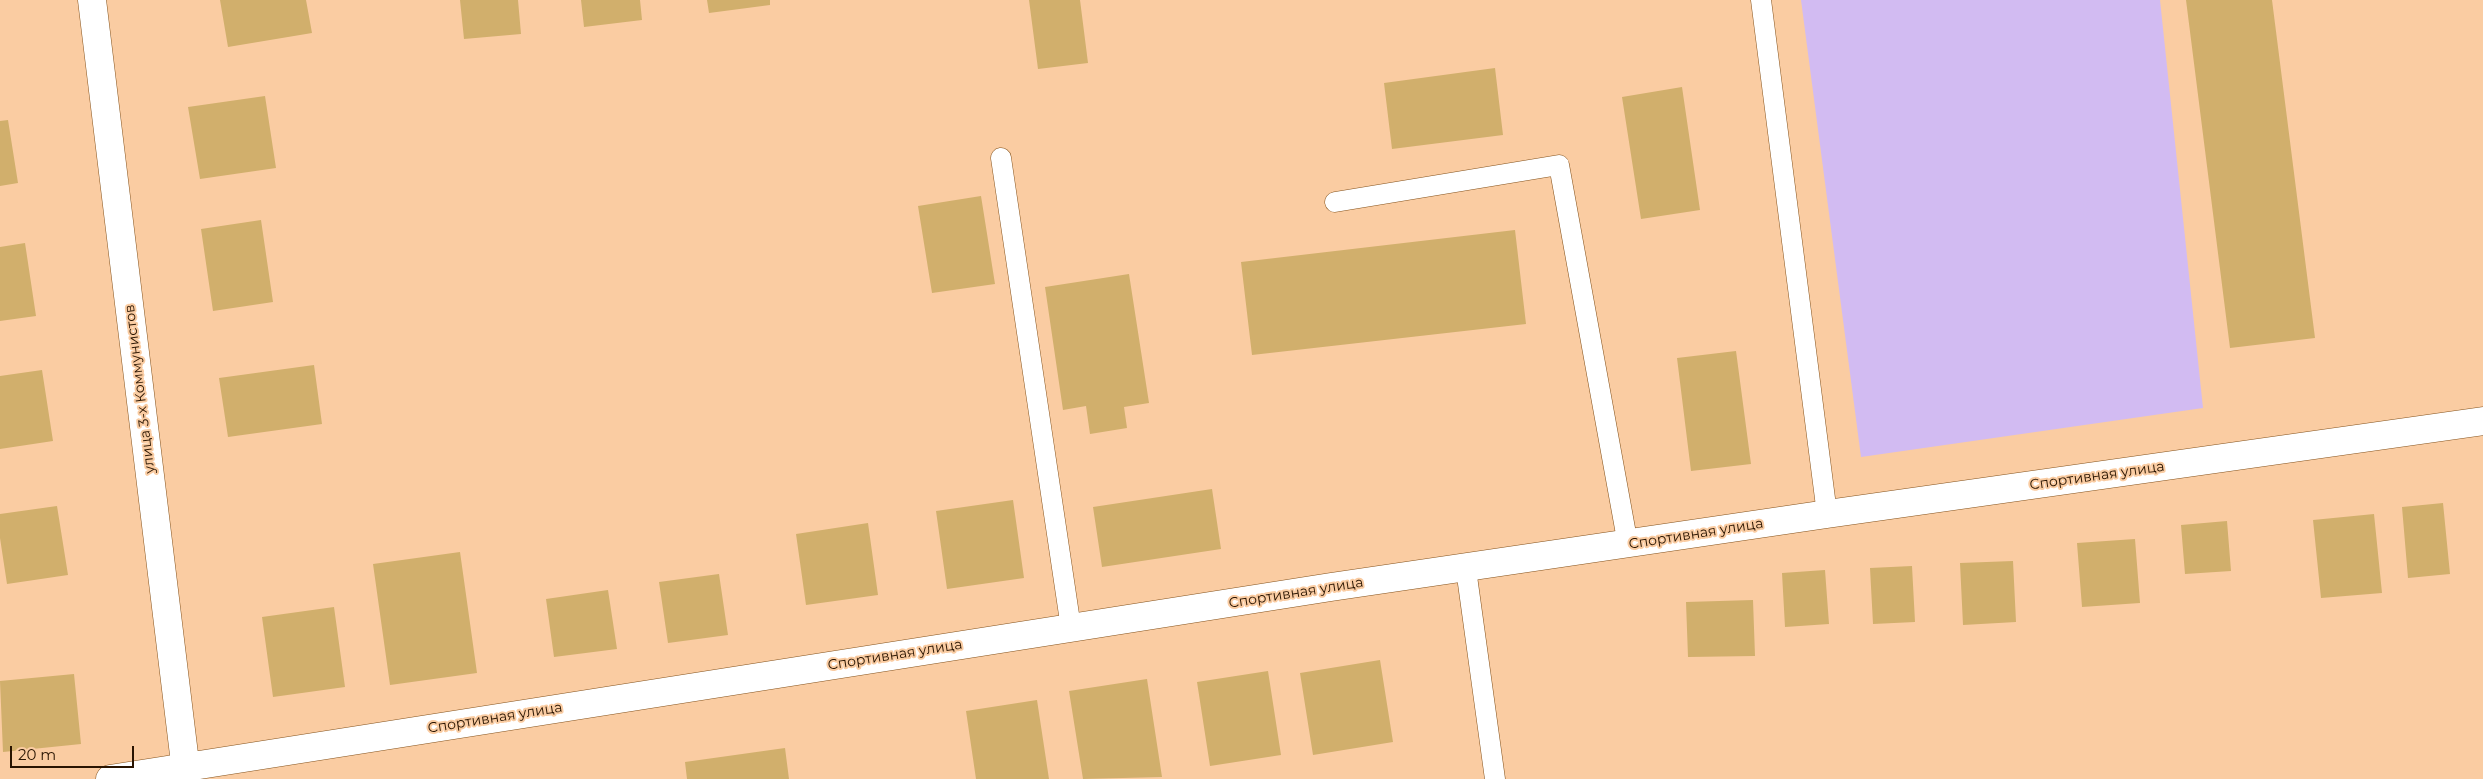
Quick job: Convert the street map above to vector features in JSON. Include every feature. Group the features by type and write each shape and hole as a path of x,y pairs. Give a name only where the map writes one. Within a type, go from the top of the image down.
{"street":[{"name":"улица 3-х Коммунистов","path":"92,0 186,773"},
{"name":"Спортивная улица","path":"110,779 186,773 1331,587 1466,569 1826,514 2483,421"}],"lane":[{"path":"1761,0 1826,514"},
{"path":"1001,158 1072,628"},
{"path":"1335,202 1559,165 1628,544"},
{"path":"1466,569 1495,779"}],"shaded area":[{"path":"1801,0 2160,0 2203,408 1861,457"}],"building":[{"path":"220,0 306,0 312,33 228,47"},
{"path":"460,0 518,0 521,34 464,39"},
{"path":"581,0 640,0 642,20 584,27"},
{"path":"707,0 770,0 770,5 709,13"},
{"path":"1029,0 1080,0 1088,63 1038,69"},
{"path":"2186,0 2272,0 2315,338 2230,348"},
{"path":"1495,68 1503,135 1392,149 1384,83"},
{"path":"1682,87 1700,210 1641,219 1622,97"},
{"path":"265,96 276,168 200,179 188,107"},
{"path":"8,120 18,183 0,186 0,121"},
{"path":"981,196 995,284 932,293 918,206"},
{"path":"261,220 273,302 213,311 201,229"},
{"path":"1515,230 1526,324 1252,355 1241,262"},
{"path":"25,243 36,316 0,321 0,247"},
{"path":"1129,274 1149,403 1124,407 1127,428 1090,434 1086,406 1063,410 1045,287"},
{"path":"1736,351 1751,464 1691,471 1677,358"},
{"path":"314,365 322,424 228,437 219,378"},
{"path":"42,370 53,441 0,449 0,376"},
{"path":"1212,489 1221,549 1102,567 1093,507"},
{"path":"1013,500 1024,578 947,589 936,511"},
{"path":"2443,503 2450,574 2408,578 2402,507"},
{"path":"57,506 68,575 7,584 0,538 0,514"},
{"path":"2374,514 2382,593 2321,598 2313,520"},
{"path":"2227,521 2231,571 2185,574 2181,525"},
{"path":"868,523 878,595 806,605 796,534"},
{"path":"2135,539 2140,603 2082,607 2077,543"},
{"path":"460,552 477,673 390,685 373,564"},
{"path":"2013,561 2016,622 1963,625 1960,563"},
{"path":"1912,566 1915,622 1873,624 1870,568"},
{"path":"1825,570 1829,624 1785,627 1782,573"},
{"path":"719,574 728,635 668,643 659,582"},
{"path":"608,590 617,649 554,657 546,599"},
{"path":"1753,600 1755,656 1688,657 1686,602"},
{"path":"334,607 345,687 273,697 262,617"},
{"path":"1380,660 1393,742 1313,755 1300,673"},
{"path":"1268,671 1281,755 1210,766 1197,682"},
{"path":"74,674 81,744 3,752 0,681"},
{"path":"1147,679 1162,777 1083,779 1069,691"},
{"path":"1037,700 1049,779 976,779 966,711"},
{"path":"785,748 789,779 687,779 685,762"}]}
